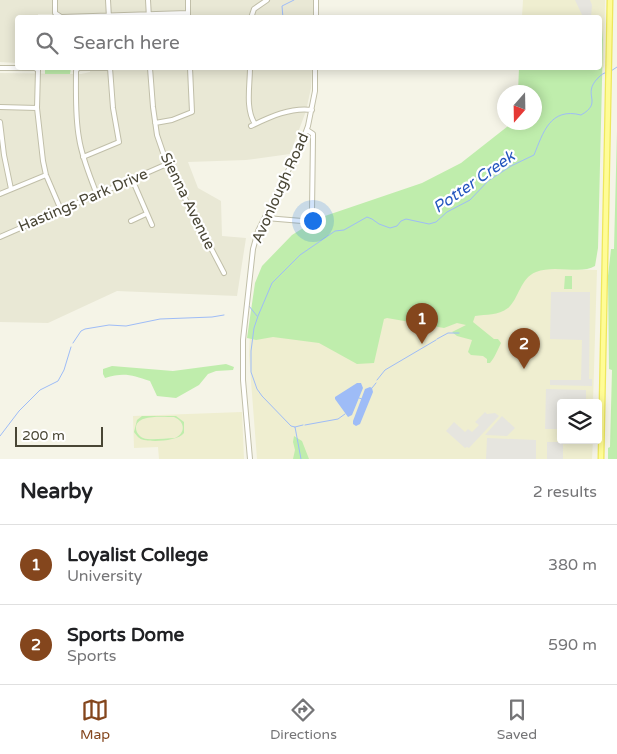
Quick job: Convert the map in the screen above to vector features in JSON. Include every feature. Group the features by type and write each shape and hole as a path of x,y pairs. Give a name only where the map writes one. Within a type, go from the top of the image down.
{"main road":[{"path":"601,459 610,0"}],"street":[{"path":"56,0 55,13 58,15"},
{"path":"108,0 109,15"},
{"path":"148,0 149,15"},
{"path":"188,0 188,15"},
{"path":"252,15 254,9 267,0"},
{"path":"316,0 316,15"},
{"path":"0,68 15,68"},
{"path":"38,70 37,108 46,175 61,210"},
{"path":"77,70 76,122 83,157 96,195"},
{"path":"83,157 119,142 113,108 110,70"},
{"name":"Sienna Avenue","path":"150,70 157,135 166,164 224,273"},
{"path":"155,123 172,120 192,112 190,70"},
{"path":"250,70 249,108 253,125 290,110 312,110"},
{"name":"Avonlough Road","path":"250,459 243,380 243,340 253,249 258,231 302,145 312,110 315,91 315,70"},
{"path":"0,107 37,108"},
{"path":"0,122 11,189"},
{"path":"266,218 302,221 309,218 312,211 313,134 307,130"},
{"name":"Hastings Park Drive","path":"0,236 166,164"},
{"path":"0,194 46,175"},
{"path":"132,179 152,225"},
{"path":"131,220 146,214"}],"shaded area":[{"path":"0,0 314,0 313,15 15,15 15,63 0,62"},
{"path":"523,0 605,0 604,67 602,69 602,15 522,15"},
{"path":"575,0 590,0 592,5 591,15 582,15"},
{"path":"90,70 312,70 311,88 306,111 290,154 246,160 188,162 198,188 221,201 222,236 246,238 237,296 117,291 48,323 0,322 0,73 81,74 90,72"},
{"path":"522,70 601,70 542,128 542,85 530,85"},
{"path":"530,130 539,130 519,150"},
{"path":"430,266 597,270 593,399 557,399 557,444 593,444 592,459 257,459 249,355 250,333"},
{"path":"551,292 590,292 589,379 592,379 592,386 550,385 550,380 581,380 582,340 550,339"},
{"path":"546,389 586,390 586,399 557,399 557,429 545,429"},
{"path":"242,412 244,459 159,459 158,447 134,448 133,416"},
{"path":"485,412 487,414 495,413 499,416 469,448 465,448 446,431 454,422 465,432 468,429 472,432 479,425 475,422"},
{"path":"502,416 515,428 507,436 485,435"},
{"path":"487,438 536,440 536,459 486,459"},
{"path":"547,442 563,444 563,459 547,459"}],"green space":[{"path":"602,29 603,40 598,248 595,266 583,270 551,269 536,272 526,279 512,304 504,311 496,314 475,316 473,322 501,343 490,363 487,363 487,359 483,356 471,355 468,352 472,340 457,336 452,332 466,325 457,323 444,328 384,319 374,363 357,364 319,343 273,337 256,340 247,338 255,283 262,266 292,235 319,218 422,183 461,163 503,130 542,130 542,85 518,85 519,70 602,70"},
{"path":"45,70 71,70 70,74 45,74"},
{"path":"617,131 617,459 608,459 612,370 609,369 608,276 611,249 614,249"},
{"path":"565,276 572,276 572,289 564,289"},
{"path":"226,364 234,367 233,370 216,371 208,374 199,385 176,398 157,396 150,381 144,379 123,375 105,378 103,374 103,369 112,366 173,371"},
{"path":"142,416 176,416 184,422 184,433 177,438 166,440 142,440 134,432 137,420","holes":["174,417 178,419 183,427 179,436 175,438 146,439 138,434 136,428 140,420 145,418"]},
{"path":"294,436 302,441 309,459 293,459 295,450"}],"water":[{"path":"357,383 361,383 363,388 352,415 348,417 335,397"},
{"path":"370,387 373,392 360,424 356,426 353,424 353,421 365,389"}],"waterway":[{"path":"283,15 282,6 294,0"},
{"name":"Potter Creek","path":"611,71 617,67"},
{"name":"Potter Creek","path":"301,459 295,427 291,426 262,396 257,389 251,372 254,328 272,283 300,255 335,231 344,230 367,217 390,228 397,226 406,219 429,224 436,222 447,212 470,200 488,181 511,166 534,155 541,138 555,118 570,114 581,115 588,110 592,102 591,89 593,84 601,75 608,72"},
{"path":"249,306 257,316"},
{"path":"73,343 81,331 85,329 109,325 126,326 160,319 224,315"},
{"path":"437,339 448,333 459,333"},
{"path":"377,380 385,370 436,340"},
{"path":"0,436 19,411 40,390 58,381 64,370 71,347"},
{"path":"372,388 376,383"},
{"path":"305,425 338,419 345,414"},
{"path":"295,427 303,425"}],"place":[{"name":"Loyalist College","path":"422,344"},
{"name":"Sports Dome","path":"524,369"}]}
